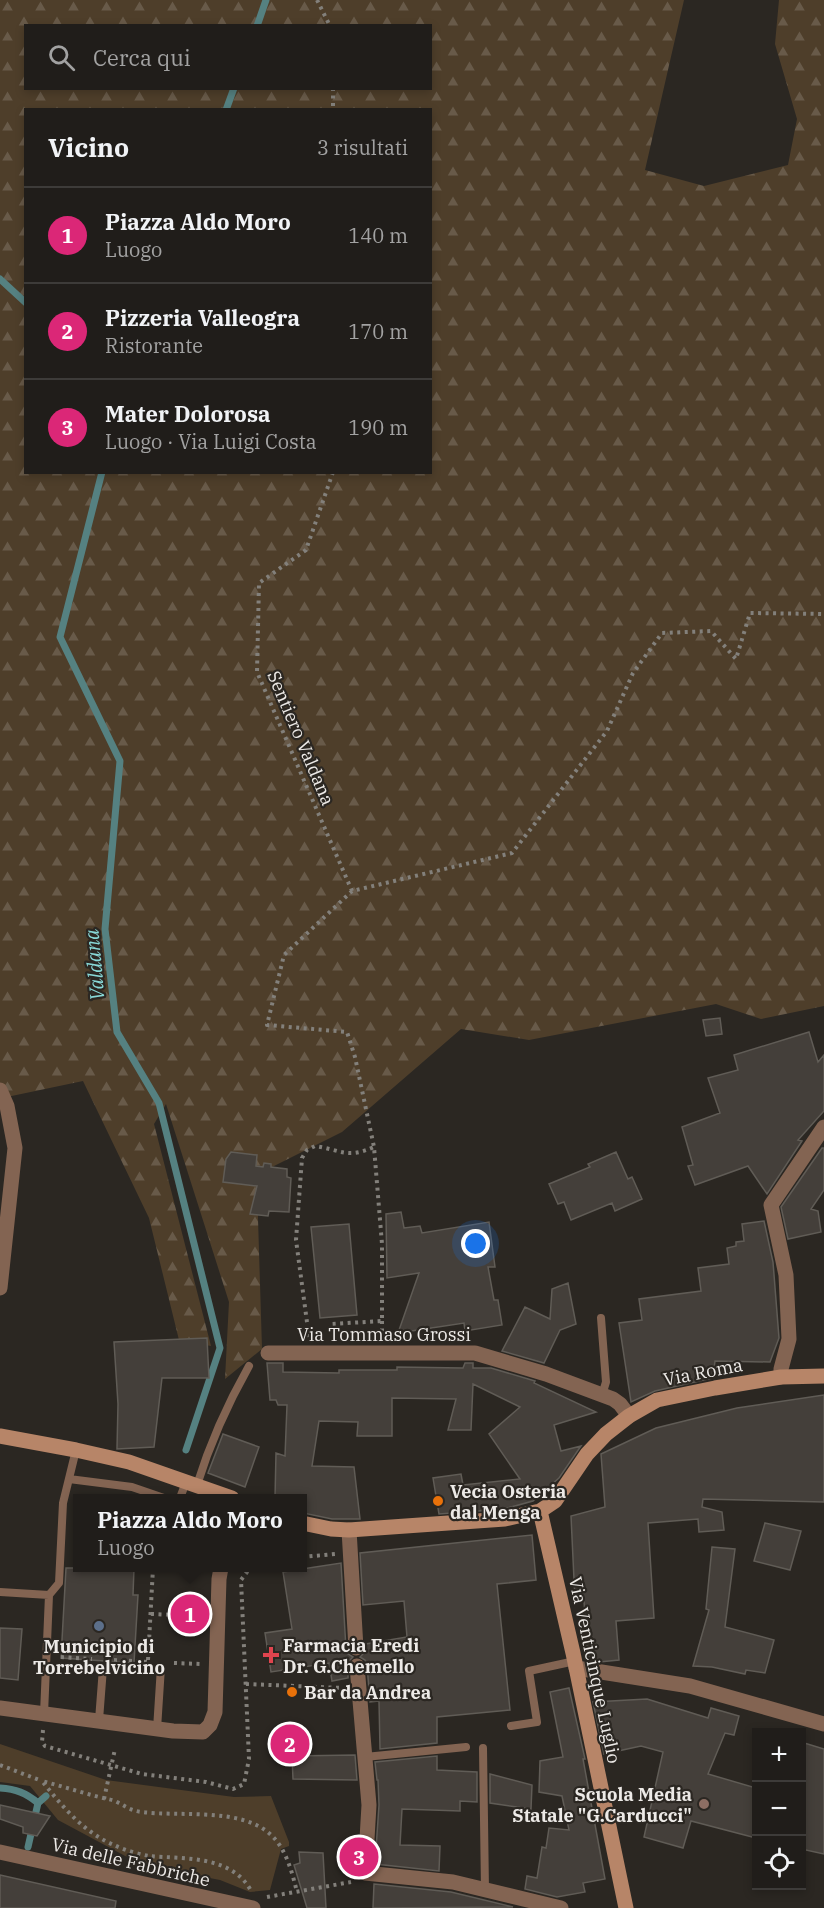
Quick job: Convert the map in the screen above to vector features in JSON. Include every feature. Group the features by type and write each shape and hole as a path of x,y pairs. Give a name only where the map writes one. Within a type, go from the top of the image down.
{"main road":[{"name":"Via Roma","path":"307,1524 349,1530 505,1519 540,1511 555,1501 587,1454 606,1434 629,1416 657,1400 781,1377 824,1376"},
{"path":"0,1436 129,1462 218,1494"},
{"name":"Via Venticinque Luglio","path":"540,1511 575,1664 626,1908"}],"street":[{"path":"0,1090 7,1106 15,1148 0,1288"},
{"path":"781,1377 789,1339 786,1275 771,1206 821,1137"},
{"name":"Via Tommaso Grossi","path":"268,1353 475,1353 528,1368 602,1395 620,1404 629,1416"},
{"path":"349,1530 356,1648"},
{"path":"0,1708 189,1733 203,1732 210,1725 215,1712 220,1572"},
{"path":"575,1664 690,1686 824,1724"},
{"path":"357,1666 369,1805 365,1873 453,1882 561,1908"},
{"name":"Via delle Fabbriche","path":"0,1852 254,1904"}],"lane":[{"path":"601,1318 606,1382 602,1395"},
{"path":"200,1489 211,1441 231,1397 249,1366"},
{"path":"44,1714 49,1595 59,1583 63,1503 76,1450"},
{"path":"69,1479 132,1487 152,1494"},
{"path":"0,1592 49,1595"},
{"path":"99,1720 101,1664"},
{"path":"511,1726 537,1722 530,1671 575,1664"},
{"path":"157,1729 158,1665"},
{"path":"365,1757 466,1747"},
{"path":"483,1748 485,1891"}],"path":[{"path":"317,0 329,24"},
{"path":"333,90 333,108"},
{"name":"Sentiero Valdana","path":"332,474 306,550 259,583 257,672 352,891"},
{"path":"335,1353 331,1324 382,1322 381,1233 374,1147 355,1056 347,1032 267,1025 284,955 352,891 512,853 607,731 633,673 662,633 711,631 736,659 750,613 824,614"},
{"path":"311,1353 296,1240 302,1158 307,1150 315,1146 349,1154 360,1153 374,1147"},
{"path":"307,1557 343,1554"},
{"path":"148,1662 153,1572"},
{"path":"150,1614 205,1617"},
{"path":"46,1656 101,1664"},
{"path":"111,1660 148,1662 158,1665"},
{"path":"170,1663 201,1664"},
{"path":"246,1684 359,1688"},
{"path":"104,1799 115,1749"},
{"path":"0,1766 42,1781 116,1802 128,1809 140,1812 225,1818 251,1823 271,1834 289,1863 297,1892"},
{"path":"42,1781 68,1814 112,1845 148,1856 204,1861 236,1872 250,1889 254,1904 297,1892 362,1880 365,1873"}],"green space":[{"path":"0,0 684,0 645,170 704,186 788,165 797,119 775,44 779,0 824,0 824,1006 761,1019 716,1004 529,1040 461,1029 342,1132 268,1169 223,1182 257,1186 262,1349 225,1379 229,1302 166,1104 154,1124 211,1346 179,1340 149,1218 83,1081 0,1097"},
{"path":"0,1744 106,1780 234,1797 271,1796 289,1846 281,1849 270,1890 250,1892 220,1880 142,1865 58,1820 30,1786 0,1782"}],"building":[{"path":"720,1018 722,1034 706,1036 703,1020"},
{"path":"809,1032 818,1062 824,1055 824,1111 798,1140 802,1141 767,1194 748,1166 695,1185 688,1166 693,1165 682,1127 720,1113 708,1078 738,1070 734,1055"},
{"path":"824,1148 824,1190 811,1209 818,1211 821,1232 788,1239 781,1207"},
{"path":"231,1152 257,1155 256,1166 263,1167 264,1163 271,1164 271,1167 287,1169 287,1177 291,1178 289,1212 269,1211 268,1216 250,1214 257,1186 223,1182 226,1159"},
{"path":"616,1152 628,1179 632,1177 642,1199 615,1211 612,1203 571,1220 564,1202 558,1204 549,1184 590,1167 588,1164"},
{"path":"401,1212 404,1228 420,1226 422,1233 489,1222 495,1267 488,1267 494,1300 498,1300 502,1325 465,1331 464,1323 398,1333 419,1273 387,1278 386,1214"},
{"path":"764,1221 773,1262 779,1338 770,1362 715,1361 713,1378 655,1391 631,1402 619,1323 642,1320 639,1299 701,1291 698,1268 729,1264 727,1248 736,1246 736,1242 744,1241 742,1224"},
{"path":"349,1224 357,1315 320,1318 311,1227"},
{"path":"568,1283 576,1324 560,1330 544,1363 502,1351 525,1307 550,1319 552,1289"},
{"path":"207,1338 209,1378 162,1378 154,1447 117,1449 118,1404 114,1342"},
{"path":"267,1363 283,1363 283,1372 339,1373 339,1370 397,1370 397,1367 463,1368 465,1363 473,1363 473,1368 491,1368 535,1381 534,1383 596,1412 554,1425 561,1451 581,1446 559,1478 533,1501 504,1509 439,1514 433,1478 461,1474 463,1485 520,1479 489,1434 520,1407 473,1384 471,1430 448,1430 456,1399 392,1398 392,1436 357,1436 358,1422 319,1421 312,1466 354,1467 360,1519 332,1519 307,1514 307,1494 275,1494 276,1453 285,1456 287,1405 278,1405 276,1400 270,1400"},
{"path":"824,1395 824,1502 703,1499 702,1507 722,1512 724,1530 699,1532 698,1519 648,1523 654,1618 616,1621 619,1660 599,1662 588,1660 584,1601 575,1601 571,1516 605,1507 601,1454 656,1428 737,1408"},
{"path":"223,1434 259,1447 245,1487 208,1473"},
{"path":"765,1523 801,1531 790,1570 754,1561"},
{"path":"532,1535 536,1580 497,1584 510,1710 437,1717 437,1743 380,1749 379,1701 370,1702 367,1665 360,1657 365,1652 366,1644 407,1637 404,1601 363,1605 360,1553"},
{"path":"712,1547 735,1549 725,1627 774,1640 765,1673 746,1670 745,1674 712,1667 693,1666 709,1610 706,1609"},
{"path":"341,1563 346,1649 353,1657 348,1662 348,1678 332,1681 329,1663 271,1672 265,1633 292,1629 283,1572 307,1572 307,1568"},
{"name":"Municipio di Torrebelvicino","path":"66,1568 73,1568 73,1572 134,1572 133,1595 138,1595 134,1663 61,1658"},
{"path":"0,1628 22,1629 18,1680 0,1678"},
{"path":"569,1688 585,1759 583,1759 605,1879 583,1883 585,1892 557,1897 525,1889 527,1876 537,1878 542,1847 546,1848 549,1828 569,1830 562,1796 539,1792 540,1761 563,1757 550,1692"},
{"path":"647,1699 708,1718 711,1708 739,1716 734,1735 725,1733 708,1774 752,1787 752,1837 691,1821 683,1848 644,1837 663,1752 641,1746 604,1754 593,1702"},
{"path":"806,1744 824,1749 824,1854 806,1850"},
{"path":"355,1755 357,1780 293,1779 292,1756"},
{"path":"437,1756 437,1770 477,1772 477,1802 460,1801 460,1811 402,1809 400,1845 440,1846 439,1871 375,1864 379,1805 375,1762"},
{"path":"490,1774 532,1785 531,1809 490,1803"},
{"path":"0,1805 50,1816 37,1836 23,1833 23,1827 0,1819"},
{"path":"299,1852 323,1853 326,1908 307,1908 294,1865 300,1863"},
{"path":"0,1875 116,1901 115,1908 0,1908"},
{"path":"374,1884 451,1892 513,1907 373,1908"}],"waterway":[{"name":"Valdana","path":"258,24 266,0"},
{"name":"Valdana","path":"227,108 233,90"},
{"path":"0,279 24,301"},
{"name":"Valdana","path":"101,474 60,637 120,761 105,929 117,1032 159,1103 220,1348 186,1450"},
{"path":"0,1788 20,1792 38,1803"},
{"name":"Valdana","path":"28,1847 38,1803 46,1796"}],"place":[{"name":"Vecia Osteria dal Menga","path":"438,1501"},
{"name":"Piazza Aldo Moro","path":"190,1614"},
{"name":"Municipio di Torrebelvicino","path":"99,1626"},
{"name":"Farmacia Eredi Dr. G.Chemello","path":"271,1655"},
{"name":"Bar da Andrea","path":"292,1692"},
{"name":"Pizzeria Valleogra","path":"290,1744"},
{"name":"Scuola Media Statale \"G.Carducci\"","path":"704,1804"},
{"name":"Mater Dolorosa","path":"359,1857"}]}
